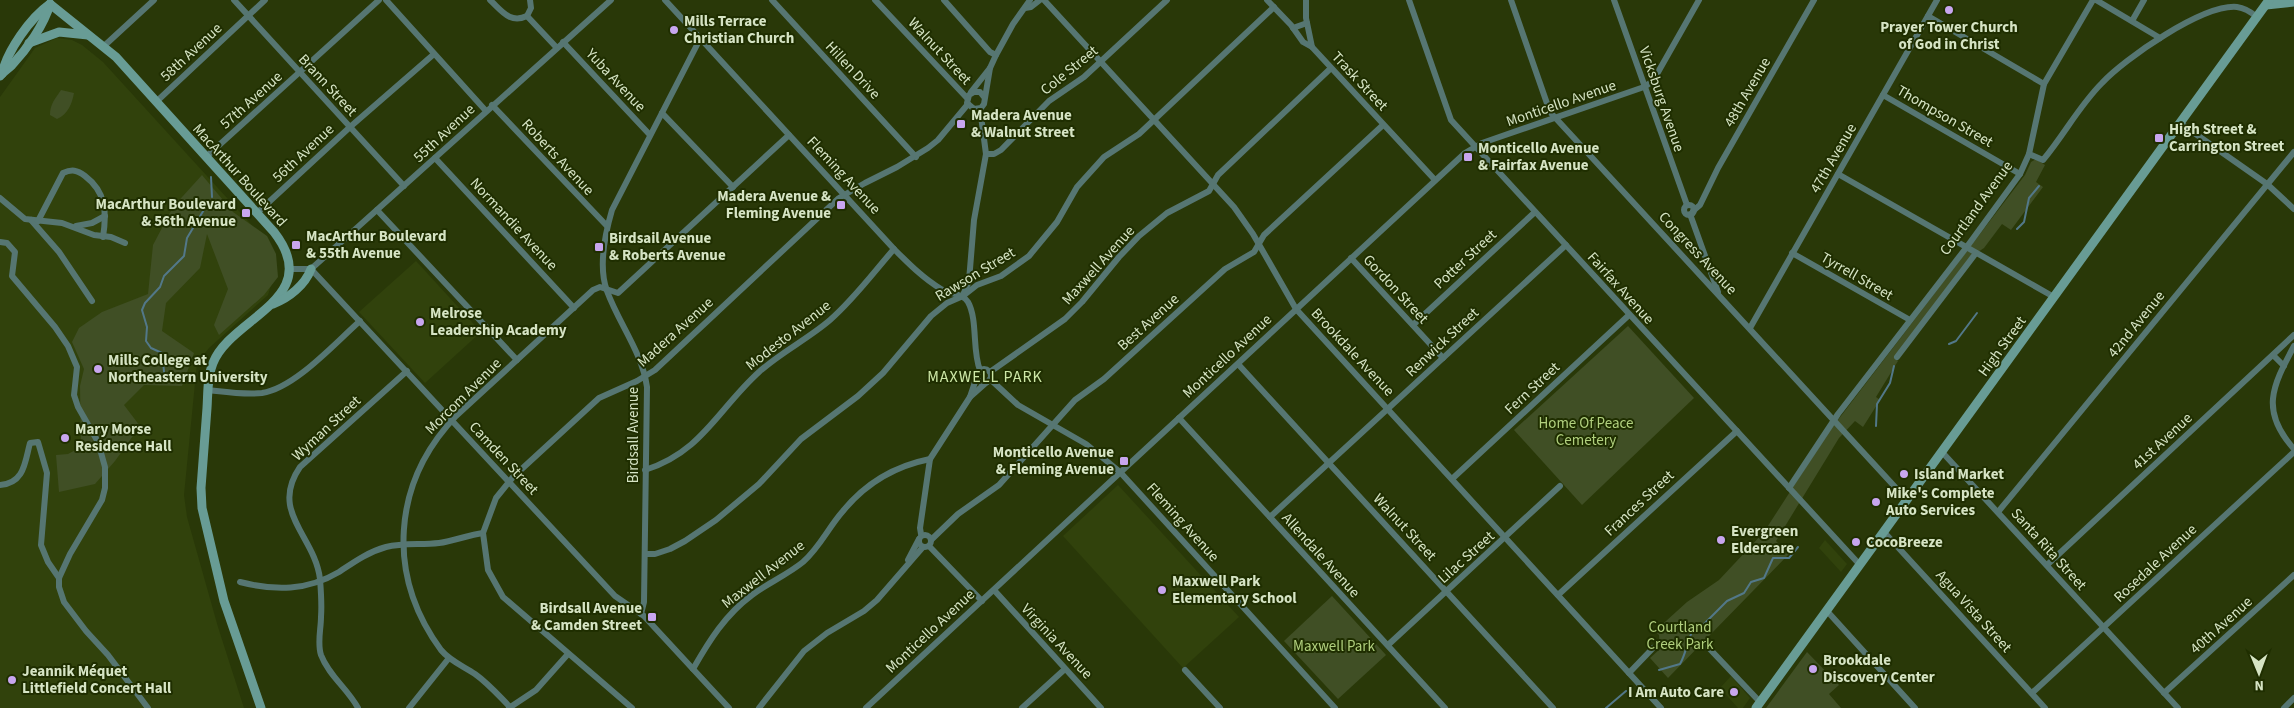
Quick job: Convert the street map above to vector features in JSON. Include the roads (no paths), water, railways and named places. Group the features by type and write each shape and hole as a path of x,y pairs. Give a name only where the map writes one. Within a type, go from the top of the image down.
{"main road":[{"path":"2268,2 2294,2"},
{"name":"High Street","path":"1758,705 2268,2"},
{"name":"MacArthur Boulevard","path":"50,4 104,46 206,157 282,242 288,259 289,269"},
{"path":"1,75 12,66 28,43 46,16 50,4"},
{"path":"1,75 5,61 13,48 40,11 50,4"},
{"path":"28,43 60,32 92,36"},
{"path":"261,708 226,606 202,508 201,488 208,390 212,364 219,353 270,305 284,287 289,269"},
{"path":"270,305 288,297 306,280 312,269"}],"street":[{"path":"104,46 154,0"},
{"name":"Brann Street","path":"234,0 404,186"},
{"name":"58th Avenue","path":"156,102 265,0"},
{"name":"57th Avenue","path":"206,157 379,0"},
{"path":"386,0 486,111"},
{"path":"490,0 508,17 514,20 527,16 531,8 530,0"},
{"name":"55th Avenue","path":"312,269 610,0"},
{"name":"Fleming Avenue","path":"664,0 916,271 943,291 963,296"},
{"name":"Hillen Drive","path":"772,0 916,157"},
{"name":"Walnut Street","path":"875,0 969,98"},
{"path":"944,0 984,42 990,52 996,55"},
{"path":"978,109 984,104 990,68 996,55 1013,24 1030,0"},
{"path":"1025,8 1031,8 1042,0"},
{"name":"Brookdale Avenue","path":"1042,0 1234,207 1296,309 1661,708"},
{"name":"Cole Street","path":"986,154 994,154 1001,150 1049,101 1084,77 1167,0"},
{"name":"Trask Street","path":"1267,0 1293,28 1303,42 1312,47 1330,69 1435,180"},
{"path":"1306,0 1307,23 1312,47"},
{"name":"Fairfax Avenue","path":"1409,0 1451,120 1860,565"},
{"name":"Congress Avenue","path":"1511,0 1550,112 1693,267 1710,288 1718,292 1907,500"},
{"name":"Vicksburg Avenue","path":"1614,0 1688,205 1684,210 1692,213"},
{"path":"1644,86 1653,81 1698,0"},
{"name":"48th Avenue","path":"1692,213 1698,209 1814,0"},
{"name":"47th Avenue","path":"1750,328 1938,0"},
{"path":"2029,154 2044,84 2094,0 2160,38"},
{"path":"2132,21 2144,0"},
{"name":"Courtland Avenue","path":"1789,488 1834,420 1966,248 2020,174 2029,154 2043,160 2102,83 2160,38 2196,18 2216,10 2238,7 2257,17"},
{"name":"Rawson Street","path":"645,554 655,554 686,541 736,504 759,484 801,439 884,374 931,316 947,303 963,296 978,285 1001,276 1028,256 1057,222 1067,201 1088,173 1104,157 1139,134 1155,120 1274,8"},
{"path":"527,16 557,48"},
{"path":"1928,16 2044,84"},
{"path":"1293,28 1307,23"},
{"name":"Birdsall Avenue","path":"641,614 644,602 646,376 606,289 604,260 607,226 612,210 700,39"},
{"name":"Yuba Avenue","path":"563,42 650,135"},
{"name":"56th Avenue","path":"256,213 350,127 434,54"},
{"name":"Madera Avenue","path":"632,708 509,603 498,589 490,576 485,558 483,532 491,506 509,482 599,398 655,370 845,195 916,157 938,140 969,98 983,74 990,68"},
{"name":"Maxwell Avenue","path":"970,397 989,378 1065,319 1082,302 1119,257 1166,213 1209,190 1218,175 1330,69"},
{"name":"Monticello Avenue","path":"866,708 1465,153 1475,147 1644,86"},
{"path":"978,109 974,109 969,98 980,92 984,97"},
{"name":"Thompson Street","path":"1883,95 2020,174"},
{"name":"Roberts Avenue","path":"492,105 607,226"},
{"path":"759,708 804,651 827,634 864,612 906,566 920,537 930,459 970,397 979,373 985,369 989,378 980,381 979,373 977,364 976,339 968,303 963,296 969,281 974,220 986,154 978,109"},
{"name":"Yuba Avenue","path":"662,113 733,187"},
{"path":"2180,123 2267,184 2294,209"},
{"name":"Best Avenue","path":"906,566 958,514 999,485 1075,400 1104,379 1225,269 1254,252 1264,235 1383,125"},
{"name":"Morcom Avenue","path":"510,708 488,684 449,658 441,650 413,596 407,576 403,545 404,520 414,479 426,454 452,420 593,290 600,287 618,293 790,135"},
{"name":"42nd Avenue","path":"1998,512 2294,152"},
{"name":"Normandie Avenue","path":"436,158 574,308"},
{"path":"34,220 63,173 71,170 79,171 99,190 104,201 103,237"},
{"path":"1838,174 2054,297"},
{"path":"1688,205 1703,197"},
{"path":"0,198 20,215 34,220 53,221 75,226 125,243"},
{"path":"377,210 517,360"},
{"name":"Potter Street","path":"1413,325 1535,212"},
{"path":"1692,213 1705,259 1718,292"},
{"path":"75,226 92,223 105,216"},
{"path":"34,220 59,252 92,301"},
{"path":"0,242 7,243 15,252 12,276 44,312 68,346 78,374 74,394 78,407 98,442 105,467 105,488 98,509 70,554 59,578 59,588 64,602 90,638 108,655 148,708"},
{"name":"Renwick Street","path":"1270,517 1566,245"},
{"name":"Modesto Avenue","path":"645,470 671,460 698,440 747,383 775,358 830,320 894,249"},
{"name":"Tyrrell Street","path":"1792,253 1910,320"},
{"name":"Courtland Avenue","path":"1897,357 1976,254"},
{"name":"Gordon Street","path":"1351,258 1443,358"},
{"path":"1693,267 1705,259"},
{"path":"289,269 312,269"},
{"name":"Camden Street","path":"312,269 615,596 641,614"},
{"name":"Fern Street","path":"1452,479 1629,315"},
{"path":"208,390 255,393 276,389 286,384 360,321"},
{"name":"41st Avenue","path":"2047,565 2294,335"},
{"path":"2294,346 2273,392 2277,427 2294,450"},
{"path":"2273,355 2284,366"},
{"name":"Walnut Street","path":"1238,364 1553,708"},
{"name":"Wyman Street","path":"358,708 321,656 319,643 322,603 320,581 315,560 307,542 292,518 288,497 292,481 300,467 407,372"},
{"name":"Fleming Avenue","path":"989,378 1018,405 1053,423 1086,444 1120,472 1335,708"},
{"name":"Allendale Avenue","path":"1179,418 1445,708"},
{"name":"Frances Street","path":"1558,595 1737,431"},
{"path":"0,484 13,481 21,474 28,459 30,442 38,442 47,474 41,545 48,562 59,578"},
{"name":"Rosedale Avenue","path":"2032,694 2294,450"},
{"name":"Santa Rita Street","path":"1942,452 2178,708"},
{"name":"Maxwell Avenue","path":"693,669 716,630 726,618 753,594 803,562 819,546 842,511 857,496 886,475 916,462 930,459"},
{"name":"Lilac Street","path":"1388,645 1560,486"},
{"path":"240,582 262,588 285,589 305,586 320,581 387,547 440,543 483,532"},
{"name":"Agua Vista Street","path":"1884,532 2046,708"},
{"path":"920,537 925,534 928,544"},
{"path":"920,537 982,601"},
{"name":"40th Avenue","path":"2164,693 2294,575"},
{"name":"Virginia Avenue","path":"994,590 1101,708"},
{"path":"1827,611 1915,708"},
{"path":"641,614 729,708"},
{"path":"1706,645 1758,705"},
{"path":"1628,672 1653,648"},
{"path":"510,708 536,690 568,654"},
{"path":"409,708 449,658"},
{"path":"1022,708 1065,668"},
{"path":"1185,670 1220,708"},
{"path":"2284,708 2294,698"}],"waterway":[{"path":"211,177 212,197"},
{"path":"2017,229 2024,222 2029,198 2039,186"},
{"path":"165,381 162,353 151,348 146,341 147,327 142,310 145,303 160,287 164,276 184,256 187,238 208,203"},
{"path":"1949,344 1956,341 1977,313"},
{"path":"1876,426 1877,404 1890,383 1894,366"},
{"path":"1659,670 1680,664 1695,627 1702,626 1727,601 1744,593 1751,582 1764,578 1773,558 1789,558 1798,547"},
{"path":"1606,708 1626,691"}],"place":[{"name":"Prayer Tower Church of God in Christ","path":"1949,10"},
{"name":"Mills Terrace Christian Church","path":"674,30"},
{"name":"Madera Avenue & Walnut Street","path":"961,124"},
{"name":"High Street & Carrington Street","path":"2159,138"},
{"name":"Monticello Avenue & Fairfax Avenue","path":"1468,157"},
{"name":"Madera Avenue & Fleming Avenue","path":"841,205"},
{"name":"MacArthur Boulevard & 56th Avenue","path":"246,213"},
{"name":"MacArthur Boulevard & 55th Avenue","path":"296,245"},
{"name":"Birdsail Avenue & Roberts Avenue","path":"599,247"},
{"name":"Melrose Leadership Academy","path":"420,322"},
{"name":"Mills College at Northeastern University","path":"98,369"},
{"name":"Mary Morse Residence Hall","path":"65,438"},
{"name":"Monticello Avenue & Fleming Avenue","path":"1124,461"},
{"name":"Island Market","path":"1904,474"},
{"name":"Mike's Complete Auto Services","path":"1876,502"},
{"name":"Evergreen Eldercare","path":"1721,540"},
{"name":"CocoBreeze","path":"1856,542"},
{"name":"Maxwell Park Elementary School","path":"1162,590"},
{"name":"Birdsall Avenue & Camden Street","path":"652,617"},
{"name":"Brookdale Discovery Center","path":"1813,669"},
{"name":"Jeannik Méquet Littlefield Concert Hall","path":"12,680"},
{"name":"I Am Auto Care","path":"1734,692"}],"district":[{"name":"MAXWELL PARK","path":"985,376"}],"park label":[{"name":"Home Of Peace Cemetery","path":"1586,432"},
{"name":"Courtland Creek Park","path":"1680,636"},
{"name":"Maxwell Park","path":"1334,646"}]}
